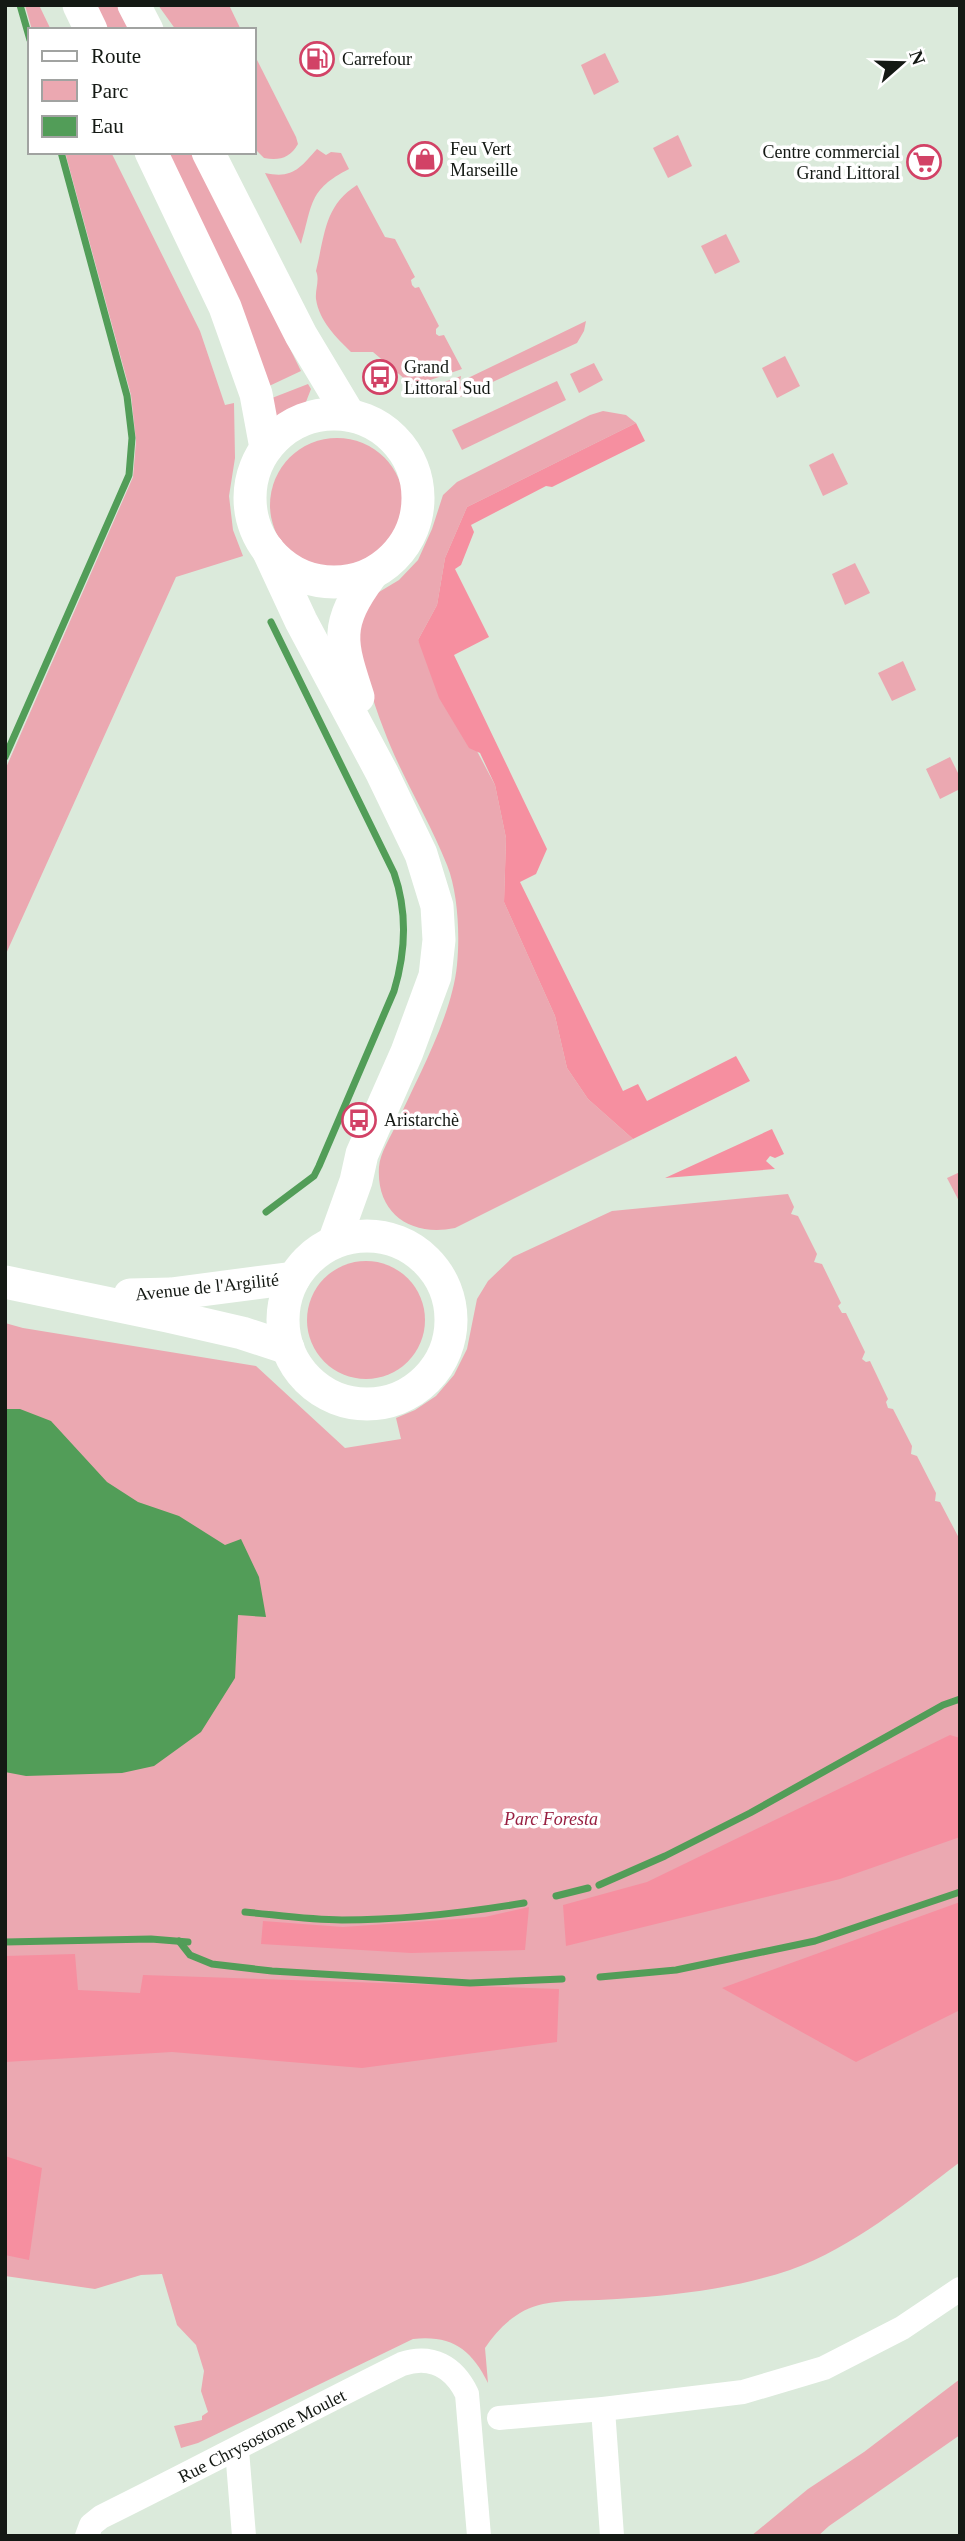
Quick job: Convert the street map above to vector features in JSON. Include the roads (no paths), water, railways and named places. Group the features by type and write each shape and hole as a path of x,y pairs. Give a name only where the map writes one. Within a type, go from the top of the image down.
{"street":[{"path":"79,5 90,28"},
{"path":"134,5 146,28"},
{"path":"152,154 225,307 256,394 266,448"},
{"path":"209,154 300,335 349,415"},
{"path":"334,1242 356,1181 362,1154 407,1052 435,976 439,940 437,906 421,854 254,526 250,499 254,472 266,448 289,427 318,415 349,415 369,421 386,432 401,447 411,464 417,484 417,511 409,537 393,559 370,575 358,592 343,626 344,652 382,773"},
{"path":"268,550 289,570 315,581 343,582 370,575"},
{"path":"356,1181 391,1239"},
{"path":"352,1237 391,1239 407,1246 434,1267 449,1299 451,1322 447,1345 437,1366 422,1384 402,1396 380,1403 361,1404 335,1397 315,1385 299,1369 288,1348 283,1324 285,1301 294,1278 318,1251 334,1242 352,1237"},
{"name":"Avenue de l'Argilité","path":"79,1295 171,1294 294,1278"},
{"name":"Avenue de l'Argilité","path":"5,1282 79,1295 243,1333 288,1348"},
{"path":"499,2418 743,2392 824,2368 902,2328 960,2289"},
{"name":"Rue Chrysostome Moulet","path":"87,2536 91,2525 101,2517 402,2364 420,2360 447,2367 456,2375 467,2394 479,2536"},
{"path":"603,2409 612,2536"},
{"path":"237,2450 244,2536"}],"water":[{"path":"5,1409 20,1409 51,1421 107,1482 138,1502 179,1516 225,1545 241,1539 259,1577 266,1617 238,1615 235,1678 201,1732 154,1766 122,1773 26,1776 5,1772"}],"waterway":[{"path":"20,5 28,33"},
{"path":"5,757 129,475 132,438 127,396 62,154"},
{"path":"266,1212 314,1176 319,1166 394,991 404,932 402,903 394,873 271,622"},
{"path":"599,1885 665,1856 750,1813 943,1705 960,1699"},
{"path":"556,1896 588,1888"},
{"path":"600,1977 676,1970 815,1941 960,1892"},
{"path":"245,1912 318,1919 365,1920 433,1915 524,1903"},
{"path":"5,1942 151,1939 188,1942"},
{"path":"179,1941 190,1955 212,1964 272,1971 470,1983 562,1979"}],"place":[{"name":"Carrefour","path":"317,59"},
{"name":"Feu Vert Marseille","path":"425,159"},
{"name":"Centre commercial Grand Littoral","path":"924,162"},
{"name":"Grand Littoral Sud","path":"380,377"},
{"name":"Aristarchè","path":"359,1120"}],"park label":[{"name":"Parc Foresta","path":"551,1819"}]}
